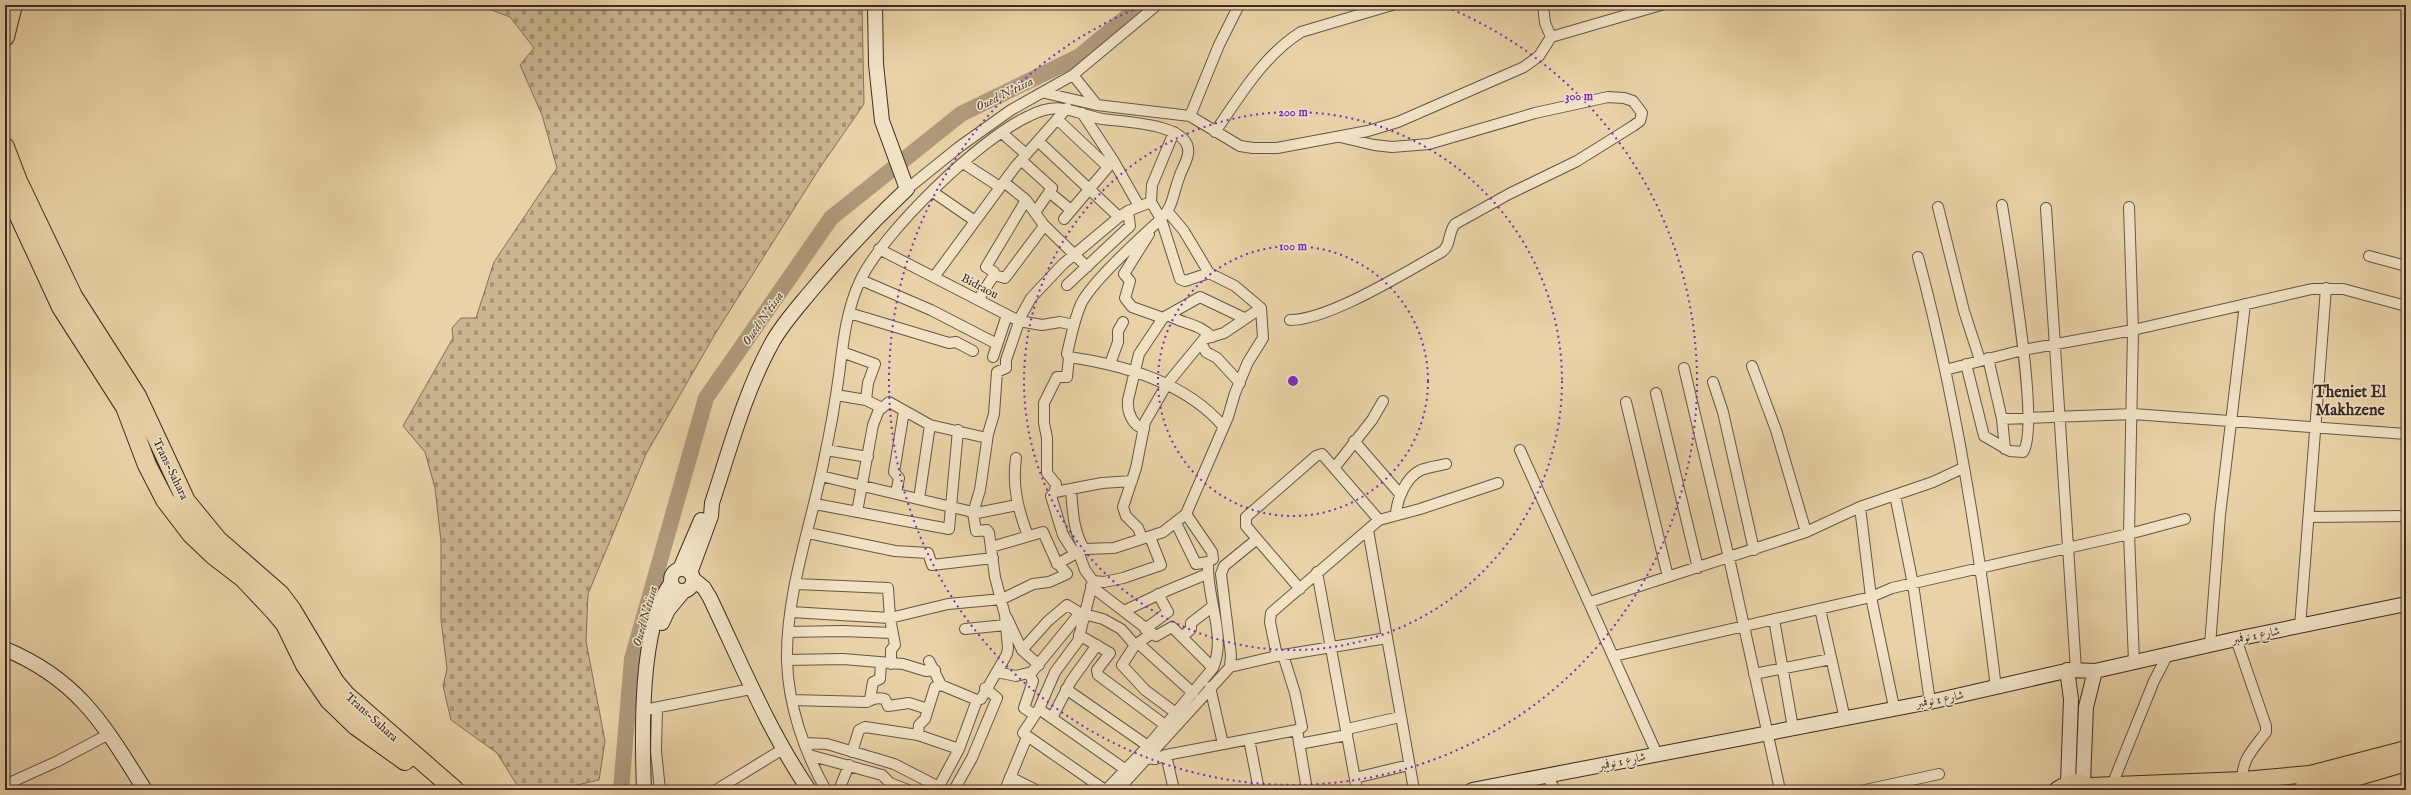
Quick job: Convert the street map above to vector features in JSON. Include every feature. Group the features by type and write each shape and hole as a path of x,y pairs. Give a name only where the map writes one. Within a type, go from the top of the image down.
{"highway":[{"path":"5,37 13,5"},
{"name":"Trans-Sahara","path":"5,147 18,181 73,296 137,396 186,501 218,540 280,594 292,610 335,682 346,695 455,790"},
{"name":"Trans-Sahara","path":"5,186 50,286 125,407 147,465 165,500 178,519 213,555 243,578 278,615 285,624 309,671 329,700 356,726 400,758 438,790"}],"main road":[{"path":"649,653 656,641 668,610 687,581 711,516 712,503 748,398 763,361 778,332 867,227 907,189 882,121 876,64 875,5"},
{"path":"644,790 650,709 649,653 655,621 671,583 676,590 687,581"},
{"path":"687,581 716,609 751,689 783,749 809,790"},
{"name":"شارع 1 نوفمبر","path":"1472,790 1930,702 2071,670 2096,671 2236,639 2406,604"},
{"path":"5,649 51,673 84,703 109,734 145,790"},
{"path":"2071,670 2070,690 2073,787"},
{"path":"2073,787 2089,690 2096,671"},
{"path":"2070,690 2089,690"},
{"path":"2073,787 2243,780 2310,774 2406,750"},
{"path":"2301,790 2341,782 2406,763"}],"street":[{"path":"907,189 959,147 998,120 1073,75 1157,5"},
{"path":"1190,116 1219,45 1239,5"},
{"path":"1215,132 1252,79 1274,54 1291,39 1301,32 1392,5"},
{"path":"1543,5 1545,23 1551,37"},
{"path":"1045,93 1098,105 1190,116 1240,146 1253,148 1277,148 1340,137 1398,122 1516,71 1539,56 1551,37 1661,5"},
{"path":"1073,75 1098,105"},
{"path":"1290,320 1298,320 1339,306 1440,253 1448,245 1451,229 1455,224 1509,194 1577,161 1640,121 1642,114 1633,101 1624,98 1608,97 1535,113 1429,144 1392,147 1374,145 1340,137"},
{"path":"934,277 1024,157 1067,108"},
{"path":"826,790 804,743 792,700 787,660 788,632 790,612 826,450 849,313 861,280 879,249 963,163 1002,133 1036,113 1067,108 1098,118 1163,128 1174,132 1186,144 1188,155 1165,216 1091,288 1082,303 1074,325 1067,354 1069,357 1066,378 1057,378 1044,403 1044,423 1047,438 1046,473 1056,484 1055,492 1052,496 1059,524 1066,543 1079,552"},
{"path":"1082,113 1113,160 1139,206"},
{"path":"1057,119 1108,167 1064,219"},
{"path":"1057,564 1079,552 1114,548 1146,538 1176,524 1186,514 1248,362 1263,338 1261,308 1235,286 1209,273 1184,231 1165,216 1151,202 1152,185 1174,132"},
{"path":"1002,133 1051,187 1036,211"},
{"path":"1038,141 1120,217"},
{"path":"963,163 1026,200 1036,211 1044,226 1087,267"},
{"path":"933,192 975,221"},
{"path":"1049,192 1071,210"},
{"path":"1026,200 985,264 994,272 994,275 1002,278 1005,277 1044,226"},
{"path":"804,743 819,742 894,764 938,788 959,749 977,700 981,699 985,688 997,672 1007,654 1006,620 1002,599 996,582 988,531 978,533 976,530 973,513 980,490 987,438 994,414 997,372 1006,368 1006,360 1019,321 1031,298 1074,254 1120,217 1128,211 1151,202"},
{"path":"1966,364 1982,433 1986,439 2005,449 2017,453 2023,452 2028,442 2030,417 2023,350 2002,205"},
{"path":"2129,206 2133,330 2133,414 2129,534 2134,662"},
{"path":"1938,207 1964,311 1984,359 2002,419 2005,449"},
{"path":"2046,208 2069,548 2071,670"},
{"path":"1067,285 1130,226 1128,211"},
{"path":"1165,216 1180,279 1185,280 1209,273"},
{"path":"1149,230 1147,238 1124,274 1130,281 1125,298 1132,308 1166,316 1180,322 1202,328 1212,337"},
{"name":"Bidraou","path":"879,249 1019,321 1042,325 1060,322 1074,325"},
{"path":"2369,256 2406,266"},
{"path":"1918,257 1945,370 1982,569 1996,688"},
{"path":"978,300 994,275"},
{"path":"861,280 930,310 998,344"},
{"path":"1945,370 2023,350 2133,330 2245,304 2326,288 2343,289 2406,306"},
{"path":"2300,627 2326,288"},
{"path":"1144,429 1136,425 1127,407 1136,373 1139,354 1166,316 1200,297 1244,318"},
{"path":"2210,645 2213,585 2245,304"},
{"path":"1092,584 1124,578 1161,566 1162,562 1146,538 1126,516 1123,507 1132,481 1149,412 1167,384 1206,337 1212,337 1224,332 1261,308"},
{"path":"849,313 949,343 956,342 973,351"},
{"path":"993,357 1007,315"},
{"path":"1110,364 1118,342 1118,331 1122,322"},
{"path":"1201,344 1206,352 1218,358 1240,382"},
{"path":"842,352 874,363 866,400"},
{"path":"1069,357 1110,364 1167,384 1199,402 1223,426"},
{"path":"1752,366 1776,430 1806,532"},
{"path":"1684,368 1729,558 1780,790"},
{"path":"1713,382 1725,419 1754,550"},
{"path":"1656,393 1698,568"},
{"path":"836,395 866,400 884,408 888,402 930,426 958,430 987,438"},
{"path":"1335,467 1372,420 1383,401"},
{"path":"1626,402 1668,577"},
{"path":"857,512 873,425 880,407"},
{"path":"896,493 899,478 894,472 904,411"},
{"path":"2002,419 2133,414 2406,434"},
{"path":"919,499 930,426"},
{"path":"815,504 947,529 951,506 958,430"},
{"path":"1354,441 1400,494"},
{"path":"826,450 868,458"},
{"path":"1520,450 1590,602 1657,754"},
{"path":"1300,589 1246,526 1245,519 1316,456 1324,455 1379,520"},
{"path":"1016,458 1013,481 1017,505 1028,536"},
{"path":"1396,514 1397,500 1400,494 1420,471 1446,464"},
{"path":"1590,602 1806,532 1860,507 1937,481 1963,468"},
{"path":"821,476 951,506 973,513 992,512 1017,505"},
{"path":"1055,492 1102,483 1132,481"},
{"path":"1147,758 1155,759 1166,755 1297,730 1302,727 1298,706 1280,656 1270,616 1317,572 1379,520 1396,514 1420,509 1498,483"},
{"path":"1071,490 1073,519 1079,552 1092,584 1148,631 1159,636 1172,626 1213,668"},
{"path":"1895,495 1912,584 1930,702"},
{"path":"1860,507 1871,597 1894,708"},
{"path":"1176,524 1195,563 1199,564 1208,562 1213,559 1213,555 1186,514"},
{"path":"2309,517 2406,516"},
{"path":"1614,656 1871,597 1892,588 1982,569 2185,519"},
{"path":"1368,530 1414,790"},
{"path":"790,612 890,618 948,604 1002,599 1033,584 1049,582 1066,575 1065,571 1057,564 1043,533 991,547"},
{"path":"808,534 895,551 928,553 932,566 993,558"},
{"path":"1230,667 1231,660 1221,574 1224,566 1257,539"},
{"path":"1092,584 1082,614 1078,641 1050,682 1037,712 1023,731 1024,735 1106,790 1148,746 1194,693 1213,668 1217,658 1219,644 1207,574 1208,562"},
{"path":"1317,572 1357,790"},
{"path":"1124,611 1158,594 1207,574"},
{"path":"796,584 887,587 890,592 890,618 895,645 891,651 892,664"},
{"path":"1158,594 1168,613 1148,631 1137,644 1123,663 1123,667 1135,676 1145,690 1176,713"},
{"path":"1022,650 1064,606 1070,605 1082,614 1103,619 1121,629 1194,693"},
{"path":"1182,636 1191,629 1191,623 1213,606"},
{"path":"1820,609 1845,719"},
{"path":"997,672 1016,676 1029,674 1039,665 1066,628 1082,614"},
{"path":"965,629 1006,620"},
{"path":"1006,620 1022,650 1039,665"},
{"path":"1774,620 1793,728"},
{"path":"788,632 843,631 892,634"},
{"path":"1079,635 1110,653 1097,670 1098,675 1165,725"},
{"path":"1121,788 1210,687 1230,667 1280,656 1387,638"},
{"path":"2236,639 2266,726 2266,732 2245,762 2242,770 2243,780"},
{"path":"1052,718 1066,689 1097,645"},
{"path":"2112,785 2154,681 2168,654"},
{"path":"787,660 843,659 881,664 903,664 926,671 934,670"},
{"path":"1754,674 1783,670 1831,659"},
{"path":"929,661 941,684 977,700"},
{"path":"870,699 873,682 880,679 881,664"},
{"path":"1029,674 1033,681 1024,708 1052,718 1126,770"},
{"path":"918,735 919,724 925,720 936,687 941,684"},
{"path":"1210,687 1223,744"},
{"path":"954,790 972,758 997,698 985,688"},
{"path":"660,790 650,709 751,689"},
{"path":"1066,689 1148,746"},
{"path":"792,700 867,702 870,699 884,699 888,706 909,703 928,709"},
{"path":"1299,744 1400,717"},
{"path":"852,752 858,733 863,727 918,735 959,749"},
{"path":"1297,730 1307,790"},
{"path":"5,785 58,761 109,734"},
{"path":"1005,790 1028,737"},
{"path":"1249,739 1259,790"},
{"path":"716,790 783,749"},
{"path":"809,755 885,776 890,783 908,790"},
{"path":"1166,755 1174,790"},
{"path":"839,790 849,765"},
{"path":"1355,778 1409,765"},
{"path":"1864,790 1939,774"},
{"path":"1547,776 1555,790"},
{"path":"1010,777 1036,790"}],"green space":[{"path":"478,5 862,5 864,104 819,169 715,334 646,454 588,594 586,641 605,741 599,780 555,790 520,790 497,753 451,720 443,686 447,669 441,620 441,541 435,488 425,452 403,426 453,338 452,328 461,318 476,318 494,262 557,168 542,115 520,65 534,48 510,17"}],"waterway":[{"name":"Oued N'tissa","path":"621,790 632,659 706,398 831,218 961,114 1080,56 1141,5"}],"district":[{"name":"Theniet El Makhzene","path":"2350,400"}]}
